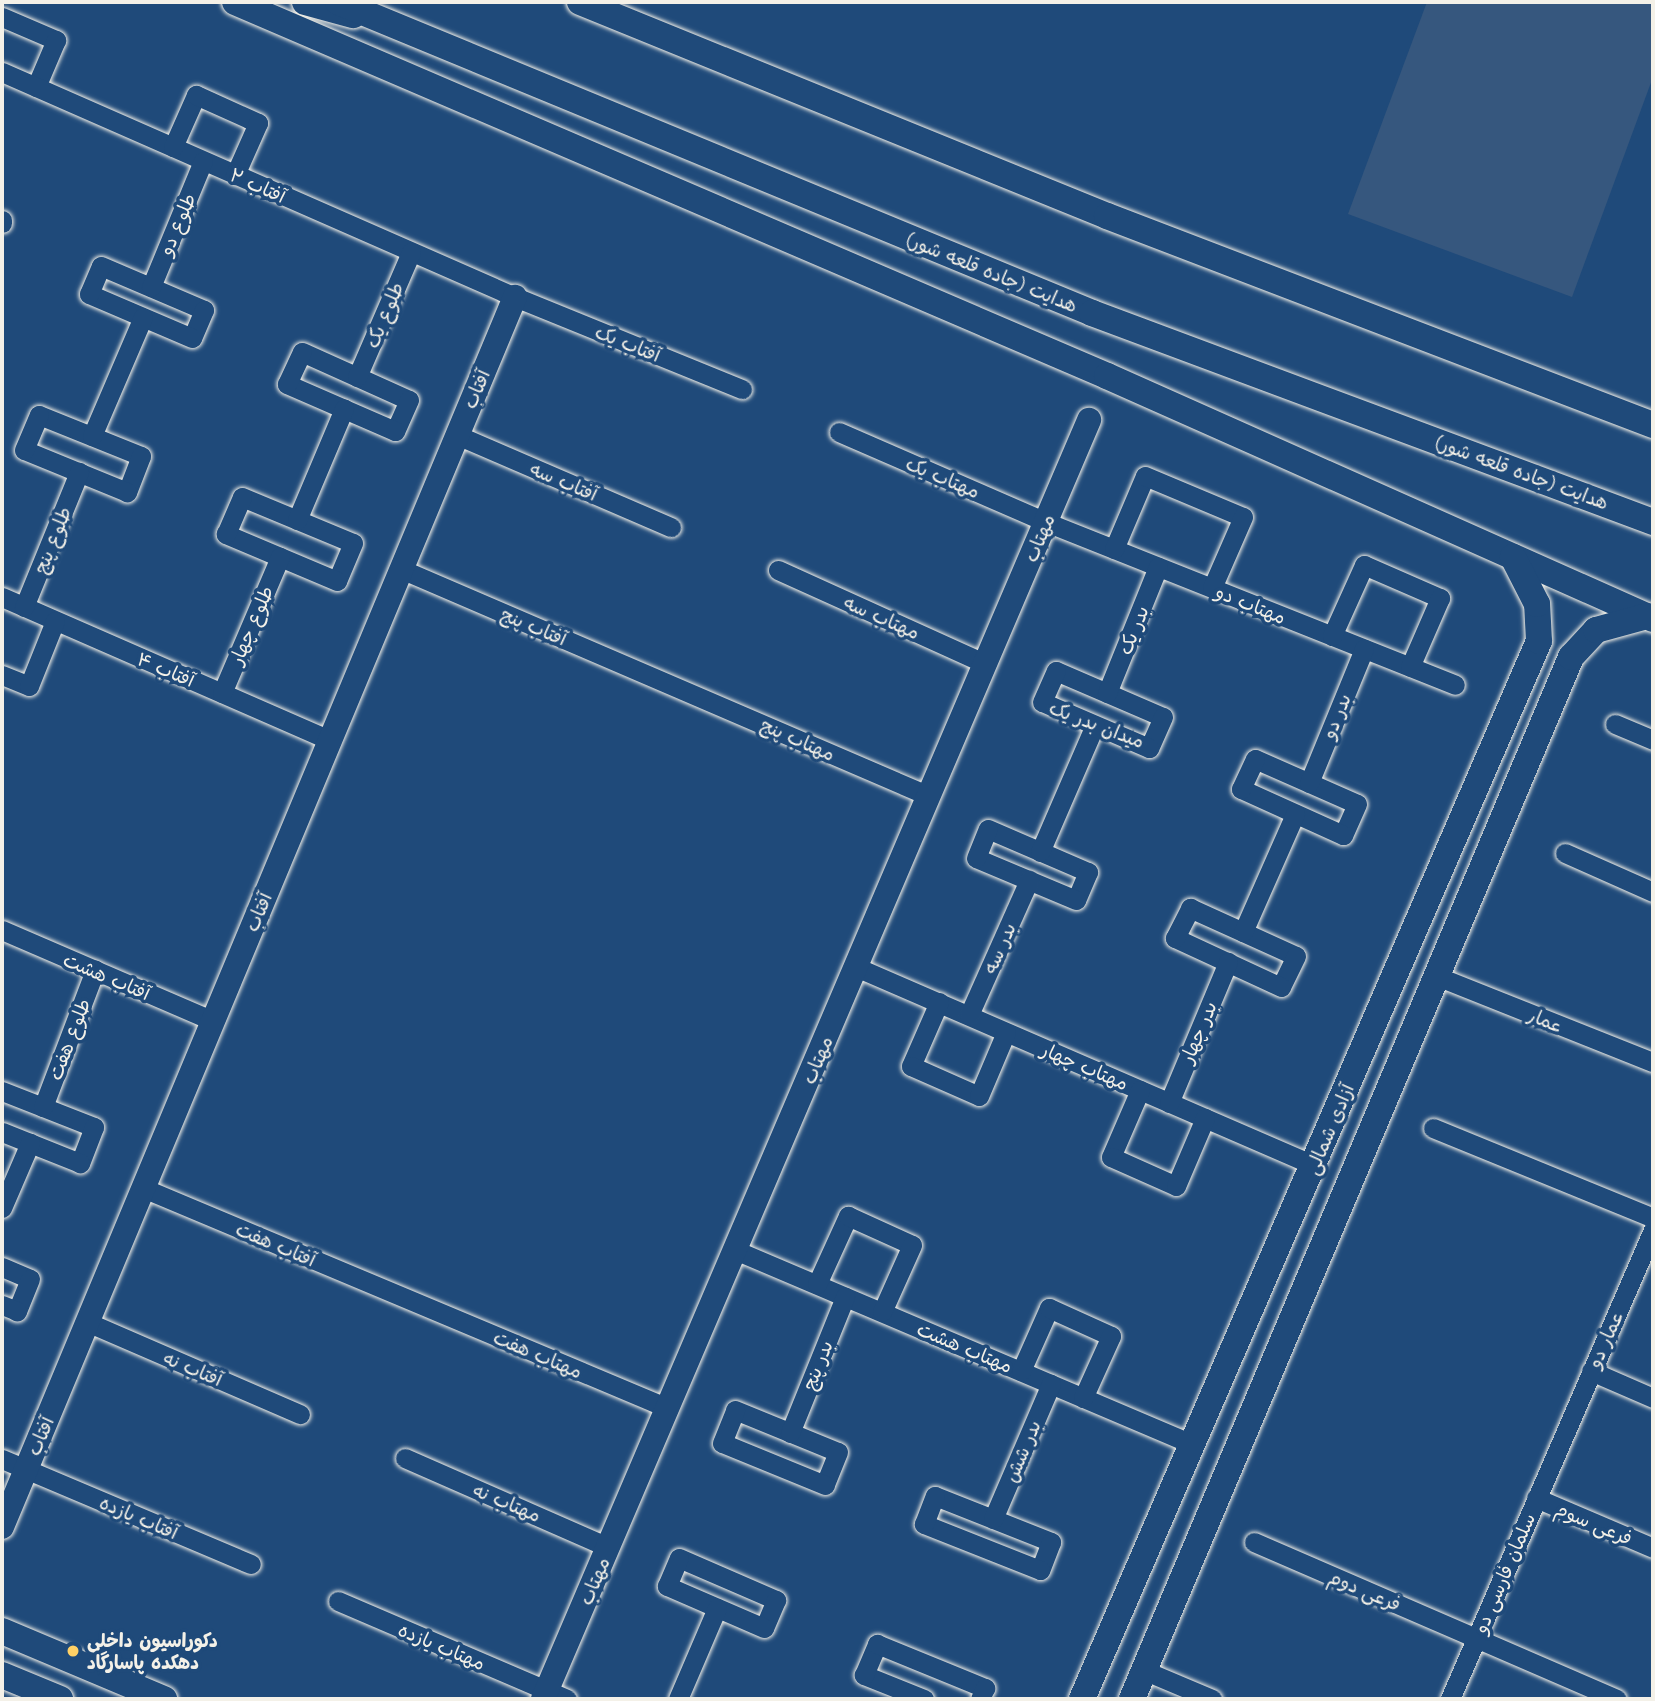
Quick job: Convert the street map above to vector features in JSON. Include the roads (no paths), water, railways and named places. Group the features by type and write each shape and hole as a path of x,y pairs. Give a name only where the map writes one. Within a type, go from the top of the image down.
{"main road":[{"path":"235,2 1107,376 1650,617"},
{"path":"304,2 398,27"},
{"name":"هدایت (جاده قلعه شور)","path":"338,2 1092,313 1653,522"},
{"path":"580,2 1107,216 1653,425"},
{"path":"1555,484 1653,513"},
{"name":"آزادی شمالی","path":"1082,1699 1264,1283 1539,641 1537,604 1513,557"},
{"path":"1132,1699 1572,657 1595,630 1650,617"},
{"path":"1539,641 1555,638 1572,657"},
{"path":"1264,1283 1301,1299"},
{"path":"2,1631 164,1699"},
{"path":"2,1675 60,1699"}],"street":[{"path":"2,17 56,40 36,87"},
{"name":"آفتاب ۲","path":"2,73 514,298"},
{"path":"173,147 196,95 258,122 235,175"},
{"name":"طلوع دو","path":"151,287 204,161"},
{"name":"طلوع یک","path":"358,377 411,252"},
{"path":"101,266 151,287 204,310 192,338 89,294 101,266"},
{"name":"آفتاب یک","path":"514,298 742,388"},
{"name":"آفتاب","path":"2,1527 514,298"},
{"path":"92,436 143,317"},
{"path":"302,352 358,377 409,400 395,431 288,384 302,352"},
{"path":"297,520 344,409"},
{"path":"39,415 92,436 141,456 127,492 24,450 39,415"},
{"name":"مهتاب","path":"552,1696 608,1547 1089,420"},
{"name":"مهتاب یک","path":"839,432 1046,522"},
{"name":"آفتاب سه","path":"457,435 671,527"},
{"name":"طلوع پنج","path":"24,607 79,472"},
{"path":"1114,549 1145,476 1243,517 1212,588"},
{"path":"242,497 353,543 337,581 281,557 226,534 242,497"},
{"name":"مهتاب دو","path":"1046,522 1455,685"},
{"name":"طلوع چهار","path":"222,693 281,557"},
{"path":"1332,636 1364,565 1440,598 1410,667"},
{"name":"بدر یک","path":"1107,693 1158,567"},
{"name":"آفتاب پنج","path":"401,569 668,682"},
{"name":"مهتاب سه","path":"778,570 986,664"},
{"name":"آفتاب ۴","path":"2,597 330,740"},
{"path":"2,675 29,686 55,621"},
{"name":"بدر دو","path":"1309,783 1364,649"},
{"name":"میدان بدر یک","path":"1056,671 1107,693 1163,717 1149,748 1042,702 1056,671"},
{"name":"مهتاب پنج","path":"668,682 929,796"},
{"path":"1615,724 1653,740"},
{"path":"1040,852 1095,725"},
{"path":"1255,758 1309,783 1357,804 1343,835 1241,789 1255,758"},
{"path":"1243,932 1295,814"},
{"path":"988,830 1040,852 1088,872 1076,900 976,858 988,830"},
{"path":"1564,853 1653,892"},
{"name":"بدر سه","path":"968,1016 1029,880"},
{"path":"1190,908 1296,956 1282,987 1227,962 1175,939 1190,908"},
{"name":"آفتاب هشت","path":"2,930 213,1021"},
{"name":"بدر چهار","path":"1169,1102 1227,962"},
{"name":"مهتاب چهار","path":"856,967 1314,1165"},
{"name":"طلوع هفت","path":"43,1107 95,970"},
{"name":"عمار","path":"1439,977 1653,1062"},
{"path":"939,1002 911,1066 922,1071 979,1096 1006,1032"},
{"path":"1140,1090 1111,1157 1175,1186 1205,1118"},
{"path":"2,1091 94,1128 80,1163 2,1132"},
{"path":"1433,1128 1653,1218"},
{"path":"2,1208 30,1143"},
{"name":"آفتاب هفت","path":"143,1188 409,1299"},
{"path":"817,1284 848,1216 912,1245 882,1312"},
{"name":"عمار دو","path":"1557,1447 1653,1230"},
{"name":"مهتاب هشت","path":"735,1250 1194,1445"},
{"path":"2,1267 30,1279 17,1311 2,1305"},
{"name":"بدر پنج","path":"789,1433 845,1297"},
{"name":"مهتاب هفت","path":"409,1299 668,1408"},
{"path":"1021,1371 1049,1308 1111,1336 1083,1398"},
{"name":"آفتاب نه","path":"87,1322 300,1413"},
{"path":"1591,1371 1653,1398"},
{"name":"بدر شش","path":"993,1519 1051,1384"},
{"path":"735,1410 789,1433 838,1452 825,1485 722,1443 735,1410"},
{"name":"سلمان فارسی دو","path":"1450,1699 1557,1447"},
{"name":"مهتاب نه","path":"405,1458 608,1547"},
{"name":"آفتاب یازده","path":"2,1459 251,1564"},
{"path":"935,1496 993,1519 1051,1542 1040,1570 924,1524 935,1496"},
{"name":"فرعی سوم","path":"1536,1498 1653,1548"},
{"name":"فرعی دوم","path":"1254,1542 1616,1699"},
{"path":"679,1558 776,1600 764,1628 717,1608 667,1586 679,1558"},
{"name":"مهتاب یازده","path":"338,1601 552,1696"},
{"path":"678,1699 717,1608"},
{"path":"919,1698 864,1675 877,1644 985,1688 980,1699"},
{"path":"1143,1670 1212,1699"}],"place":[{"name":"دکوراسیون داخلی دهکده پاسارگاد","path":"73,1651"}]}
